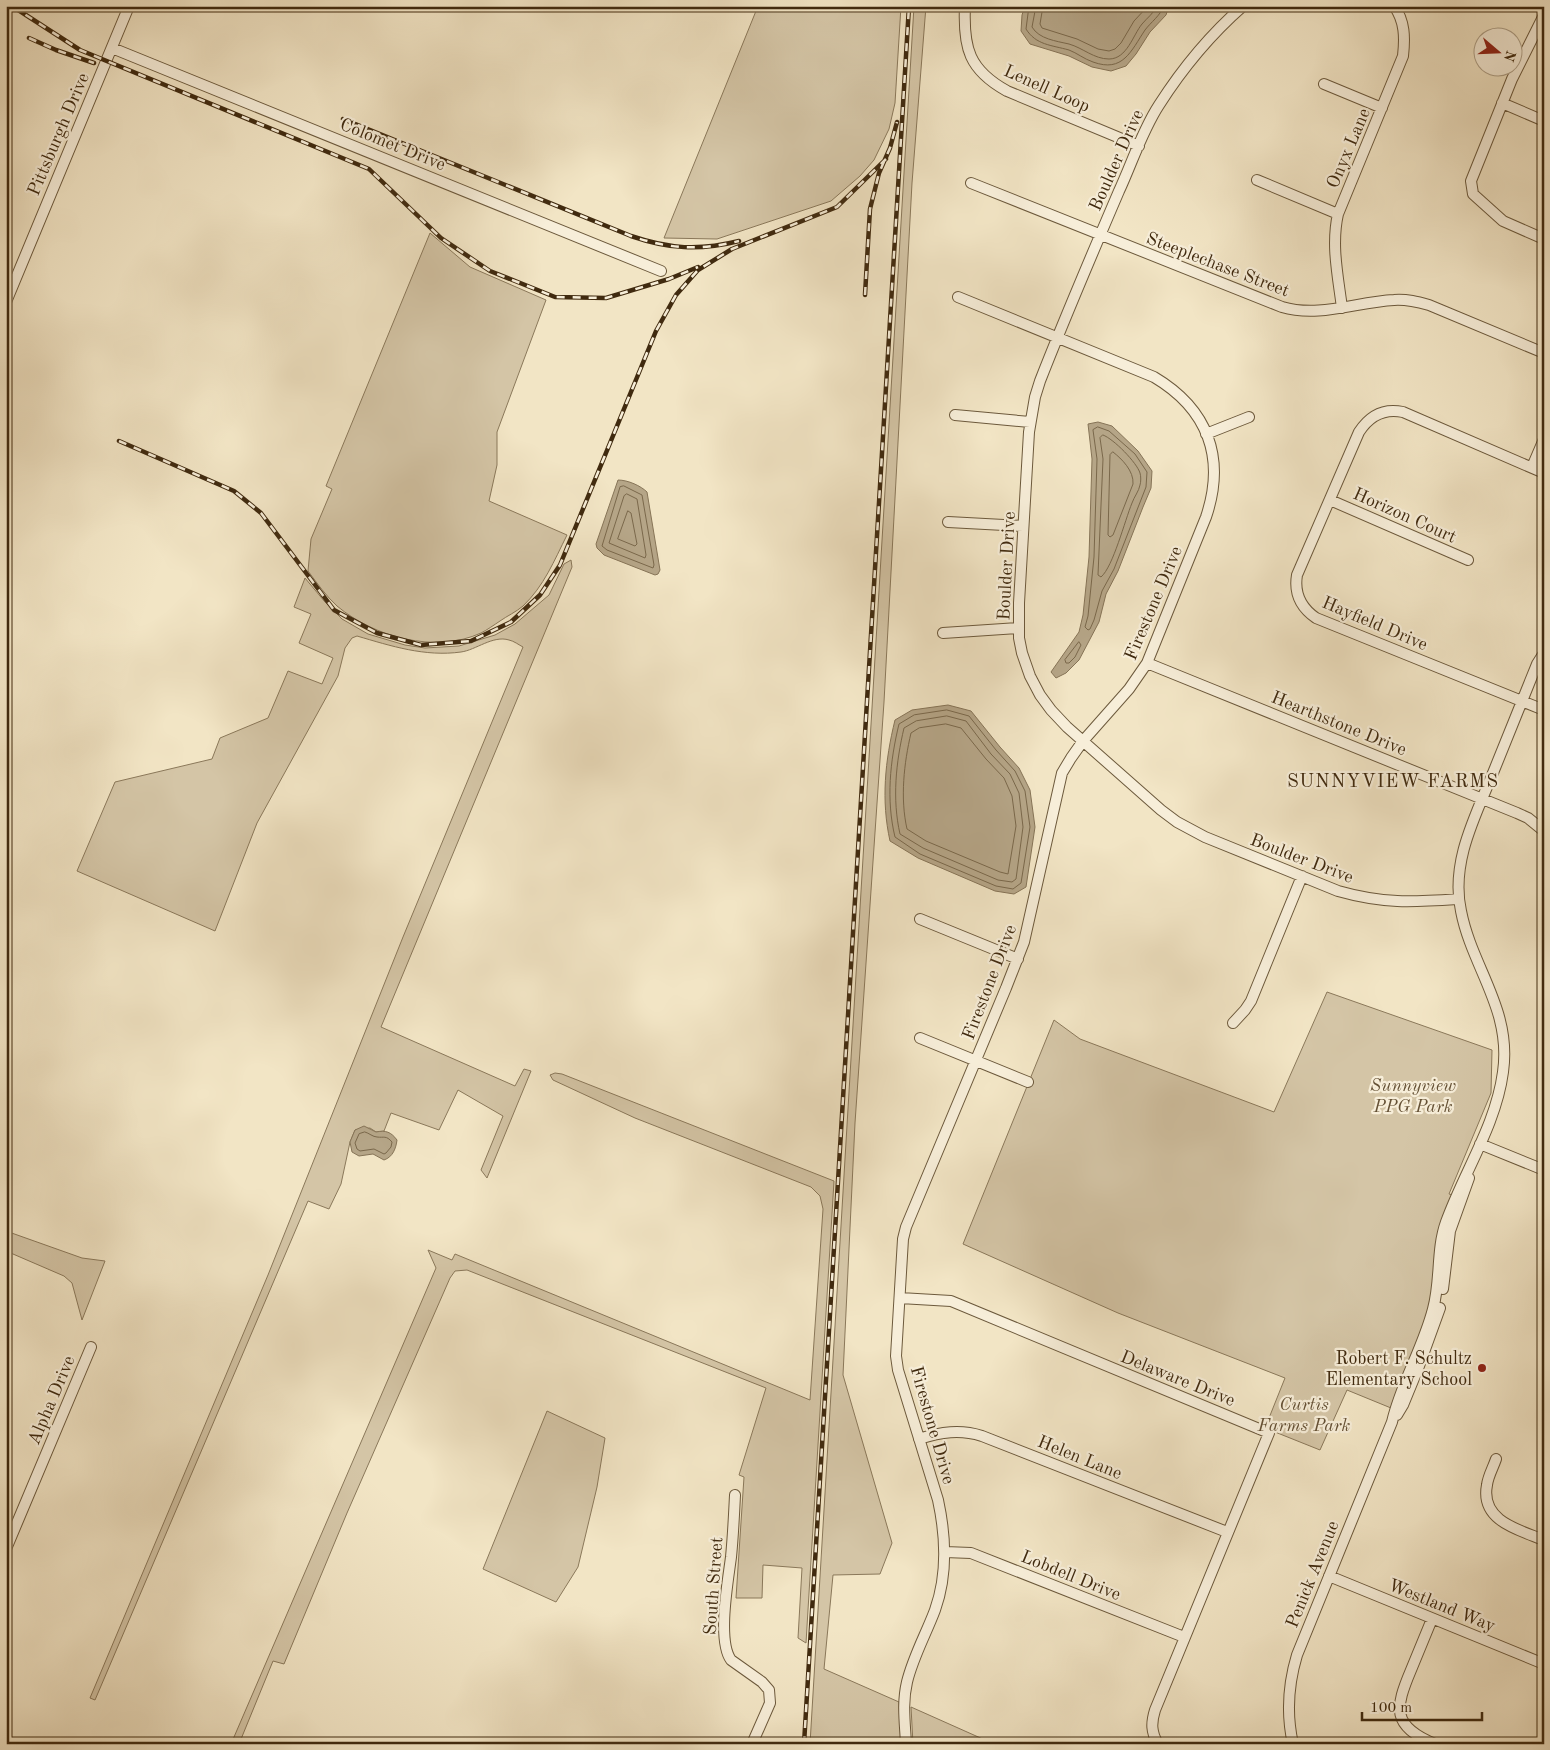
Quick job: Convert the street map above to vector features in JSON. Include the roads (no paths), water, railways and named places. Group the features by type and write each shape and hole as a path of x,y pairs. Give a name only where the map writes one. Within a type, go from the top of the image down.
{"street":[{"name":"Pittsburgh Drive","path":"6,302 130,6"},
{"name":"Lenell Loop","path":"965,6 963,31 968,51 980,71 991,82 1007,91 1139,146"},
{"name":"Boulder Drive","path":"1243,6 1225,22 1183,72 1158,106 1100,235 1034,396 1030,422 1019,603 1019,638 1022,653 1034,684 1051,710 1083,741 1177,822 1205,836 1338,890 1378,900 1412,902 1459,899"},
{"name":"Onyx Lane","path":"1342,308 1334,251 1335,228 1338,214 1400,64 1405,40 1403,23 1397,7"},
{"path":"1544,15 1512,80 1471,181 1473,194 1502,221 1544,239"},
{"name":"Colomet Drive","path":"112,48 661,271"},
{"path":"1324,84 1382,108"},
{"path":"1502,103 1544,121"},
{"path":"1258,180 1338,214"},
{"name":"Steeplechase Street","path":"971,183 1282,307 1296,311 1312,312 1394,300 1411,300 1429,305 1544,353"},
{"name":"Firestone Drive","path":"906,1744 904,1698 907,1683 935,1609 944,1570 945,1552 940,1509 898,1370 896,1356 903,1239 906,1227 1018,959 1029,925 1062,773 1083,741 1129,689 1147,663 1212,499 1215,474 1211,443 1200,420 1187,403 1165,384 958,297"},
{"name":"Hayfield Drive","path":"1544,473 1404,412 1386,411 1371,418 1364,424 1297,575 1296,583 1299,599 1309,613 1316,618 1544,710"},
{"path":"955,415 1030,422"},
{"path":"1206,434 1250,417"},
{"path":"1532,467 1544,440"},
{"name":"Horizon Court","path":"1330,500 1468,560"},
{"path":"948,522 1023,526"},
{"path":"942,634 1019,628"},
{"name":"Penick Avenue","path":"1293,1744 1289,1717 1289,1692 1297,1655 1392,1422 1398,1397 1434,1306 1444,1226 1459,1188 1480,1144 1501,1086 1504,1070 1504,1039 1497,1005 1470,944 1465,928 1459,899 1460,872 1462,856 1482,799 1537,664 1544,652"},
{"name":"Hearthstone Drive","path":"1147,663 1528,818 1544,831"},
{"path":"1233,1023 1251,1001 1302,876"},
{"path":"920,919 1018,959"},
{"path":"920,1038 1028,1082"},
{"path":"1480,1144 1544,1170"},
{"name":"Delaware Drive","path":"900,1298 951,1301 1269,1433 1154,1710 1152,1734 1158,1744"},
{"name":"Alpha Drive","path":"6,1548 91,1347"},
{"name":"Helen Lane","path":"919,1439 946,1432 959,1431 982,1436 1227,1532"},
{"path":"1496,1459 1488,1480 1486,1492 1486,1498 1492,1512 1502,1523 1544,1540"},
{"name":"South Street","path":"735,1495 726,1597 725,1646 727,1656 731,1660 762,1682 769,1690 770,1704 752,1744"},
{"name":"Lobdell Drive","path":"945,1552 971,1553 1184,1637"},
{"name":"Westland Way","path":"1329,1576 1544,1664"},
{"path":"1432,1619 1403,1690 1400,1707 1407,1727 1420,1737 1435,1744"},
{"path":"6,1738 9,1744"}],"water":[{"path":"1025,6 1169,6 1166,15 1150,32 1126,66 1111,71 1092,67 1069,56 1030,44 1021,31 1022,15"},
{"path":"1098,422 1112,426 1138,451 1152,471 1151,488 1118,571 1106,594 1099,622 1079,660 1066,673 1056,678 1051,672 1079,632 1083,615 1089,557 1092,459 1088,424"},
{"path":"618,480 634,484 647,492 660,570 658,574 655,575 604,555 597,548 596,544"},
{"path":"948,705 971,711 1019,768 1030,790 1035,827 1026,887 1014,894 995,891 918,858 890,841 887,826 885,780 895,720 912,710"},
{"path":"364,1126 376,1132 388,1132 395,1137 397,1140 396,1146 390,1157 384,1160 373,1154 359,1156 352,1152 350,1142 355,1130"}],"railway":[{"path":"12,6 80,50 369,169 441,238 490,271 555,297 606,298 669,279 698,267"},
{"path":"804,1744 909,6"},
{"path":"29,38 56,50 94,63"},
{"path":"343,119 631,236 658,244 684,247 711,246 739,241"},
{"path":"865,295 870,209 879,173 890,148 897,122"},
{"path":"119,441 234,491 261,513 334,610 377,633 421,645 471,641 511,622 540,595 560,565 656,331 676,295 698,270 732,249 837,207 886,159"}],"place":[{"name":"Robert F. Schultz Elementary School","path":"1482,1368"}],"district":[{"name":"SUNNYVIEW FARMS","path":"1393,780"}],"park label":[{"name":"Sunnyview PPG Park","path":"1413,1095"},
{"name":"Curtis Farms Park","path":"1304,1414"}]}
